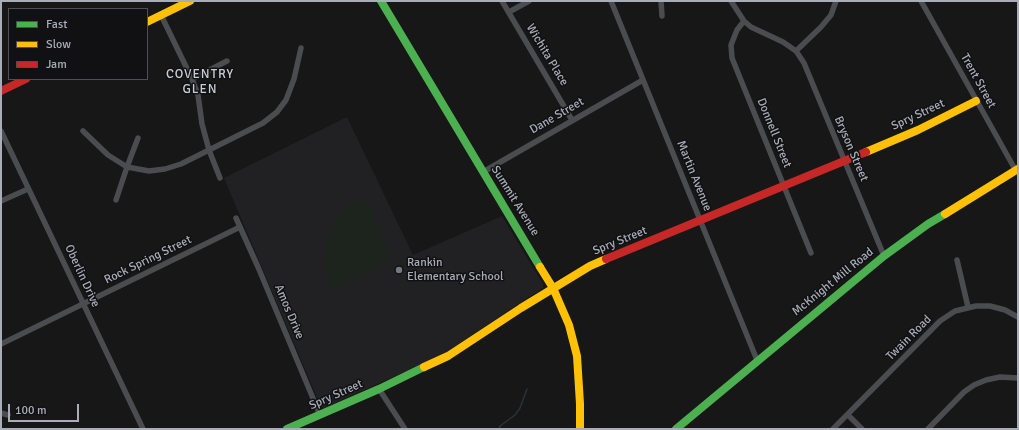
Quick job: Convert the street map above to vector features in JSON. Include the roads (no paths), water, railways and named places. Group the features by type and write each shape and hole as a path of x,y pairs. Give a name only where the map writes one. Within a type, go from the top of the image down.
{"street":[{"path":"148,22 190,1"},
{"name":"Summit Avenue","path":"381,1 553,288 569,325 577,356 580,429"},
{"name":"Wichita Place","path":"502,1 572,120"},
{"path":"509,12 529,1"},
{"name":"Martin Avenue","path":"611,1 757,360"},
{"path":"661,1 662,16"},
{"path":"731,1 744,21 783,42 796,51 831,15 836,1"},
{"name":"Trent Street","path":"921,1 976,101 1017,170"},
{"path":"161,15 192,79 198,95 202,124 209,150 220,178"},
{"name":"Donnell Street","path":"744,21 737,30 731,45 732,58 811,253"},
{"path":"83,131 108,155 127,167 149,171 165,169 181,164 263,123 277,112 286,100 294,79 301,48"},
{"name":"Bryson Street","path":"796,51 804,63 884,256"},
{"path":"192,79 227,61"},
{"path":"1,91 24,80"},
{"name":"Dane Street","path":"483,172 643,80"},
{"name":"Spry Street","path":"287,429 379,389 448,356 553,288 590,266 918,130 976,101"},
{"name":"Oberlin Drive","path":"1,131 143,429"},
{"path":"116,200 138,138"},
{"name":"McKnight Mill Road","path":"676,429 757,360 884,256 928,224 1017,170"},
{"path":"1,201 28,189"},
{"name":"Amos Drive","path":"236,218 320,415"},
{"name":"Rock Spring Street","path":"1,344 240,227"},
{"path":"957,260 968,307"},
{"name":"Twain Road","path":"833,429 940,321 955,311 968,307 990,306 1005,310 1018,317"},
{"path":"928,429 964,392 974,386 986,380 1000,377 1018,378"},
{"path":"379,389 405,429"},
{"path":"1,413 8,415"},
{"path":"848,415 862,429"}],"waterway":[{"path":"499,429 500,426 515,415 520,408 527,389"}],"place":[{"name":"Rankin Elementary School","path":"399,270"}],"district":[{"name":"COVENTRY GLEN","path":"200,82"}]}
